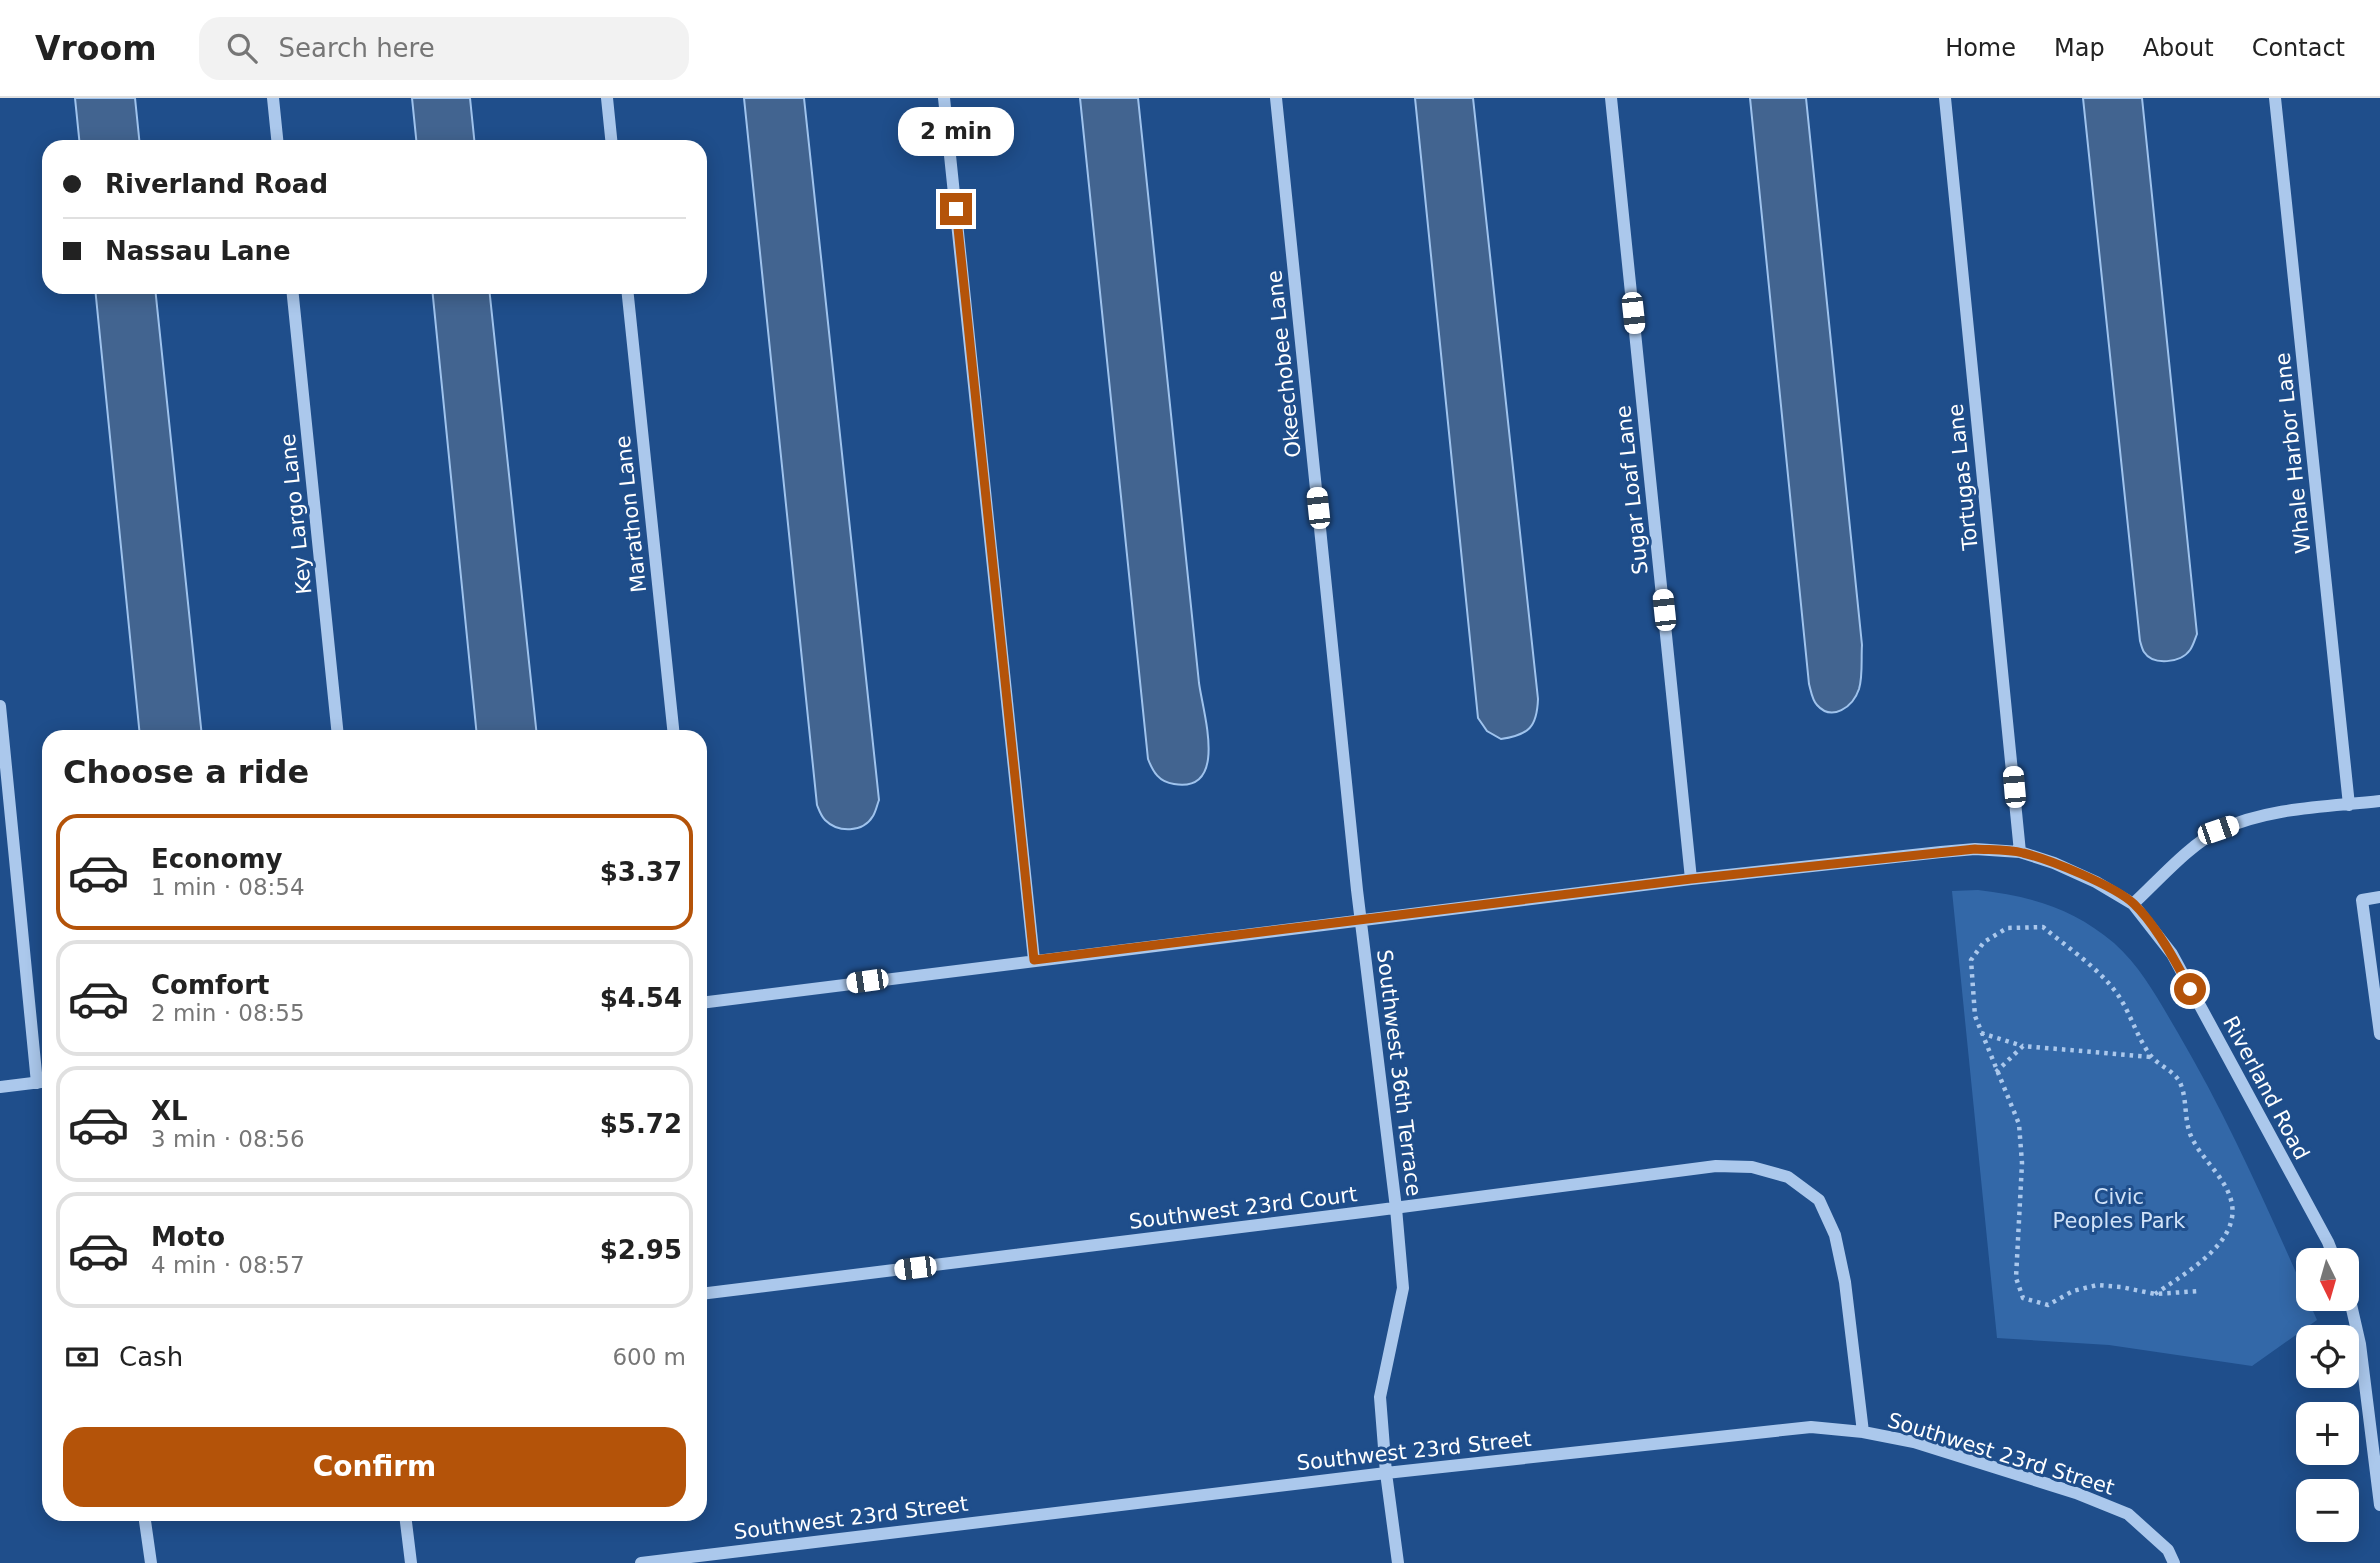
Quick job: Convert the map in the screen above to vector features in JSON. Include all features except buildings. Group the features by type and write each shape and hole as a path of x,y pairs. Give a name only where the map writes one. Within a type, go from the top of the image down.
{"street":[{"path":"273,98 277,140"},
{"path":"607,98 611,140"},
{"path":"944,98 1034,960"},
{"name":"Okeechobee Lane","path":"1276,98 1360,919"},
{"name":"Sugar Loaf Lane","path":"1611,98 1691,879"},
{"name":"Tortugas Lane","path":"1945,98 2020,852"},
{"name":"Whale Harbor Lane","path":"2276,98 2349,805"},
{"name":"Key Largo Lane","path":"293,294 337,730"},
{"name":"Marathon Lane","path":"628,294 673,730"},
{"path":"0,706 42,1073"},
{"path":"2133,904 2184,856 2218,830 2266,814 2380,802"},
{"name":"Riverland Road","path":"707,998 1691,879 1975,849 2020,852 2096,881 2133,904 2172,954 2330,1248"},
{"path":"2380,897 2362,900 2380,1034"},
{"name":"Southwest 36th Terrace","path":"1360,919 1396,1208 1403,1287 1380,1396 1386,1473 1398,1563"},
{"path":"0,1087 42,1082"},
{"name":"Southwest 23rd Court","path":"707,1293 1716,1166 1752,1167 1788,1177 1819,1200 1835,1235 1845,1282 1863,1432"},
{"path":"2352,1311 2377,1448 2380,1505"},
{"name":"Southwest 23rd Street","path":"640,1563 1386,1473 1811,1427 1863,1432 1914,1443 2076,1493 2128,1514 2168,1550 2174,1563"},
{"path":"145,1521 151,1563"},
{"path":"406,1521 411,1563"}],"path":[{"path":"2152,1058 2118,994 2043,927 2007,928 1984,942 1971,960 1975,1016 2019,1124 2022,1163 2016,1278 2023,1298 2048,1305 2073,1291 2097,1285 2155,1294 2200,1291"},
{"path":"1981,1033 2023,1046 2152,1058 2169,1069 2181,1085 2185,1116 2193,1142 2228,1190 2232,1206 2231,1222 2212,1253 2155,1294"},
{"path":"1996,1072 2023,1046"}],"green space":[{"name":"Civic Peoples Park","path":"1978,890 2015,896 2067,912 2099,931 2133,963 2198,1068 2268,1211 2296,1273 2296,1311 2313,1311 2317,1320 2310,1325 2296,1325 2296,1335 2252,1366 2109,1345 1997,1338 1952,891"}],"shaded area":[{"path":"75,98 135,98 139,140 79,140"},
{"path":"412,98 470,98 474,140 416,140"},
{"path":"744,98 804,98 879,800 869,822 857,828 843,829 830,824 822,817 817,805"},
{"path":"1080,98 1138,98 1199,683 1209,748 1202,776 1191,783 1174,784 1160,779 1148,759"},
{"path":"1415,98 1473,98 1538,699 1536,716 1530,728 1518,735 1501,739 1487,731 1478,718"},
{"path":"1750,98 1806,98 1862,645 1859,689 1847,706 1835,712 1823,710 1817,705 1809,684"},
{"path":"2083,98 2142,98 2197,634 2186,654 2174,660 2160,661 2148,656 2140,641"},
{"path":"96,294 156,294 201,730 139,730"},
{"path":"433,294 490,294 536,730 476,730"}],"route":[{"path":"956,209 1034,960 1691,879 1975,849 2020,852 2053,863 2096,881 2133,904 2172,954 2190,989"}]}
